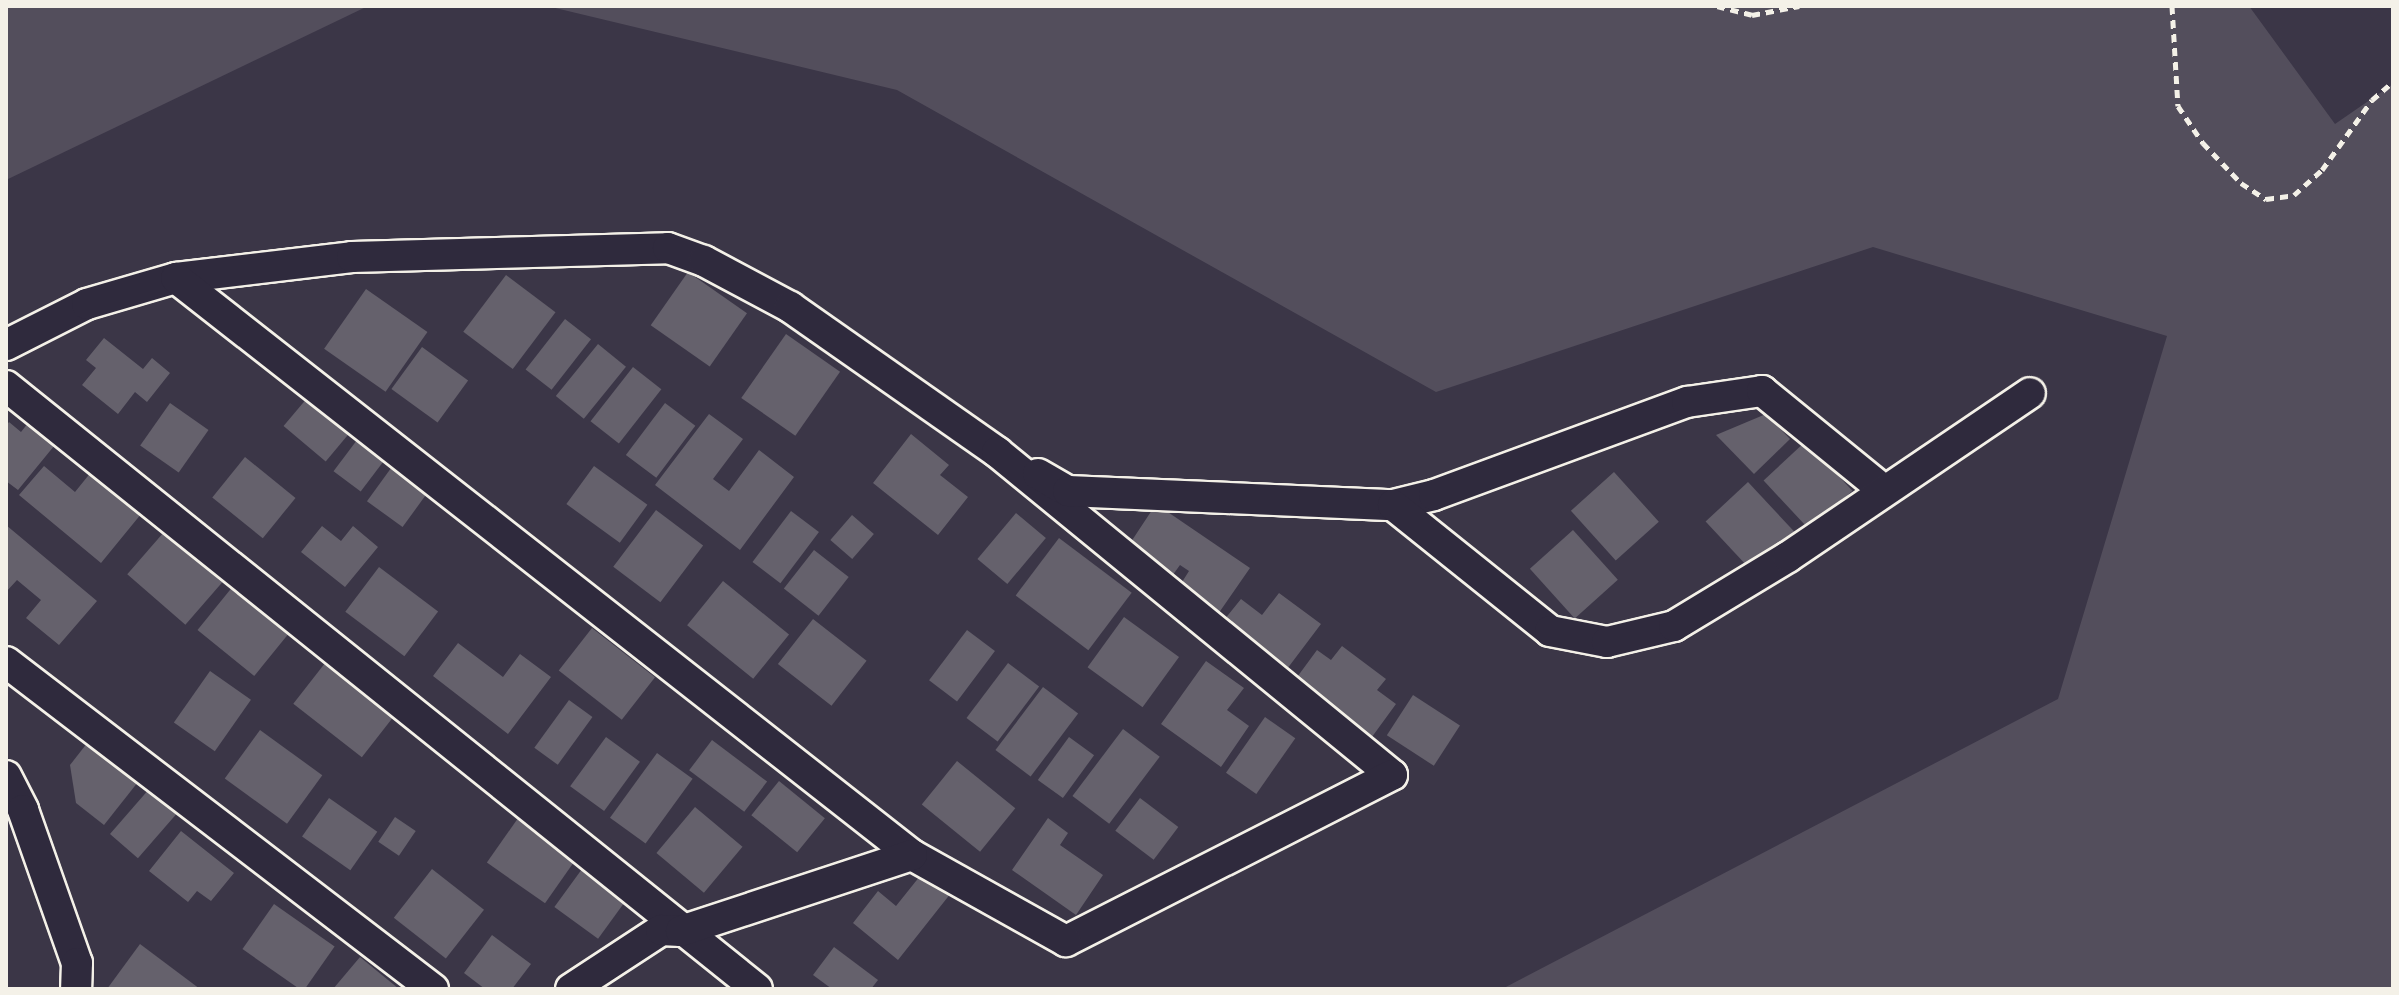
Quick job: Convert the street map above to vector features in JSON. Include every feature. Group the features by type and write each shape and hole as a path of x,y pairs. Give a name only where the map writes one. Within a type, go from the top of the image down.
{"street":[{"path":"6,345 87,304 176,278 352,257 668,248 704,261 790,307 997,452 1392,775 1066,941 912,855 176,278"},
{"path":"6,386 757,989"},
{"path":"997,452 1068,491 1393,505 1434,495 1687,402 1762,391 1882,489"},
{"path":"1393,505 1550,631 1607,642 1674,626 1788,557 1882,489 2030,393"},
{"path":"6,662 433,989"},
{"path":"6,776 23,810 77,963 76,989"},
{"path":"571,989 661,930 681,931 912,855"}],"path":[{"path":"1717,6 1752,15 1799,6"},
{"path":"2172,6 2178,106 2203,143 2241,183 2266,199 2294,195 2322,170 2372,100 2393,82"}],"shaded area":[{"path":"6,6 368,6 6,180"},
{"path":"547,6 2249,6 2335,124 2393,84 2393,989 1502,989 2058,699 2167,336 1873,247 1436,392 897,90"}],"building":[{"path":"688,272 747,313 710,367 651,325"},
{"path":"506,275 556,312 513,369 463,332"},
{"path":"366,289 427,332 386,392 324,349"},
{"path":"565,319 591,339 552,390 526,369"},
{"path":"786,334 840,372 795,436 741,398"},
{"path":"104,338 143,369 152,358 170,373 147,402 135,392 118,414 82,385 96,368 86,360"},
{"path":"598,344 626,367 584,419 556,396"},
{"path":"422,347 468,381 438,423 391,389"},
{"path":"633,367 661,389 619,444 591,421"},
{"path":"308,397 350,432 326,461 284,426"},
{"path":"170,403 209,430 179,473 140,446"},
{"path":"665,403 695,426 656,478 626,455"},
{"path":"709,414 743,439 713,479 729,491 759,450 794,477 740,550 655,485"},
{"path":"1766,414 1790,439 1754,474 1716,435"},
{"path":"32,418 59,440 18,490 6,481 6,426 9,422 21,432"},
{"path":"911,434 949,465 940,475 968,497 938,535 873,483"},
{"path":"357,440 384,460 361,492 334,471"},
{"path":"1806,441 1852,491 1810,530 1764,481"},
{"path":"245,457 296,498 263,538 212,497"},
{"path":"394,464 430,490 403,527 367,501"},
{"path":"44,466 75,492 96,466 146,508 101,563 19,495"},
{"path":"594,466 647,505 620,543 566,504"},
{"path":"1614,472 1659,522 1616,561 1571,511"},
{"path":"1748,482 1794,532 1752,571 1706,522"},
{"path":"1156,504 1250,568 1216,617 1177,590 1189,571 1180,565 1167,583 1123,554"},
{"path":"656,510 703,546 660,602 613,567"},
{"path":"791,511 819,532 780,583 752,562"},
{"path":"1016,513 1046,538 1007,584 977,559"},
{"path":"852,515 874,534 852,559 830,540"},
{"path":"6,525 97,601 59,645 26,618 41,600 17,580 6,592"},
{"path":"322,526 341,541 353,526 378,547 345,587 301,552"},
{"path":"1573,530 1618,580 1575,619 1530,569"},
{"path":"164,532 222,583 185,625 127,574"},
{"path":"1059,538 1132,593 1088,650 1016,596"},
{"path":"814,550 849,577 819,616 784,589"},
{"path":"379,567 438,612 404,656 345,612"},
{"path":"723,581 789,634 753,679 687,625"},
{"path":"234,585 291,631 254,676 197,630"},
{"path":"1279,593 1321,624 1284,673 1220,625 1241,599 1262,615"},
{"path":"1124,617 1179,657 1143,707 1088,667"},
{"path":"813,619 867,661 831,706 778,664"},
{"path":"592,628 655,677 622,720 559,671"},
{"path":"967,630 995,651 957,701 929,680"},
{"path":"458,643 503,677 520,654 551,677 508,734 433,676"},
{"path":"1342,646 1386,679 1377,690 1396,704 1369,741 1292,684 1317,650 1331,660"},
{"path":"329,658 398,712 362,757 293,704"},
{"path":"1206,661 1244,688 1227,710 1249,726 1221,767 1161,724"},
{"path":"1008,663 1039,686 998,742 966,718"},
{"path":"210,671 251,700 215,751 174,723"},
{"path":"1043,687 1078,713 1031,777 995,750"},
{"path":"1413,695 1460,725 1434,766 1387,735"},
{"path":"569,700 592,717 558,765 534,748"},
{"path":"1265,717 1295,738 1256,794 1226,773"},
{"path":"1123,729 1160,757 1109,824 1072,796"},
{"path":"260,730 322,775 287,824 225,779"},
{"path":"606,737 640,762 604,811 570,786"},
{"path":"1069,737 1094,755 1063,798 1038,780"},
{"path":"712,740 767,782 744,812 689,770"},
{"path":"88,742 138,782 104,825 76,803 70,765"},
{"path":"657,753 693,779 646,844 610,818"},
{"path":"957,761 1015,808 980,852 922,805"},
{"path":"779,781 825,818 797,852 751,815"},
{"path":"150,788 178,812 138,858 110,834"},
{"path":"329,798 377,832 350,870 302,837"},
{"path":"1140,798 1178,827 1154,860 1115,831"},
{"path":"695,807 742,847 704,893 656,853"},
{"path":"523,811 581,852 545,903 487,863"},
{"path":"395,817 416,831 399,856 378,842"},
{"path":"1048,818 1068,833 1060,845 1103,875 1076,915 1012,870"},
{"path":"181,831 234,873 211,901 197,891 188,902 149,871"},
{"path":"432,869 484,910 446,958 394,918"},
{"path":"582,869 626,901 598,939 554,907"},
{"path":"924,871 951,893 898,960 853,923 878,891 896,906"},
{"path":"274,904 335,946 305,989 300,989 242,949"},
{"path":"492,935 531,964 512,989 485,989 464,973"},
{"path":"140,944 200,989 107,989"},
{"path":"834,947 878,980 871,989 832,989 813,975"},
{"path":"360,957 399,989 333,989"}]}
